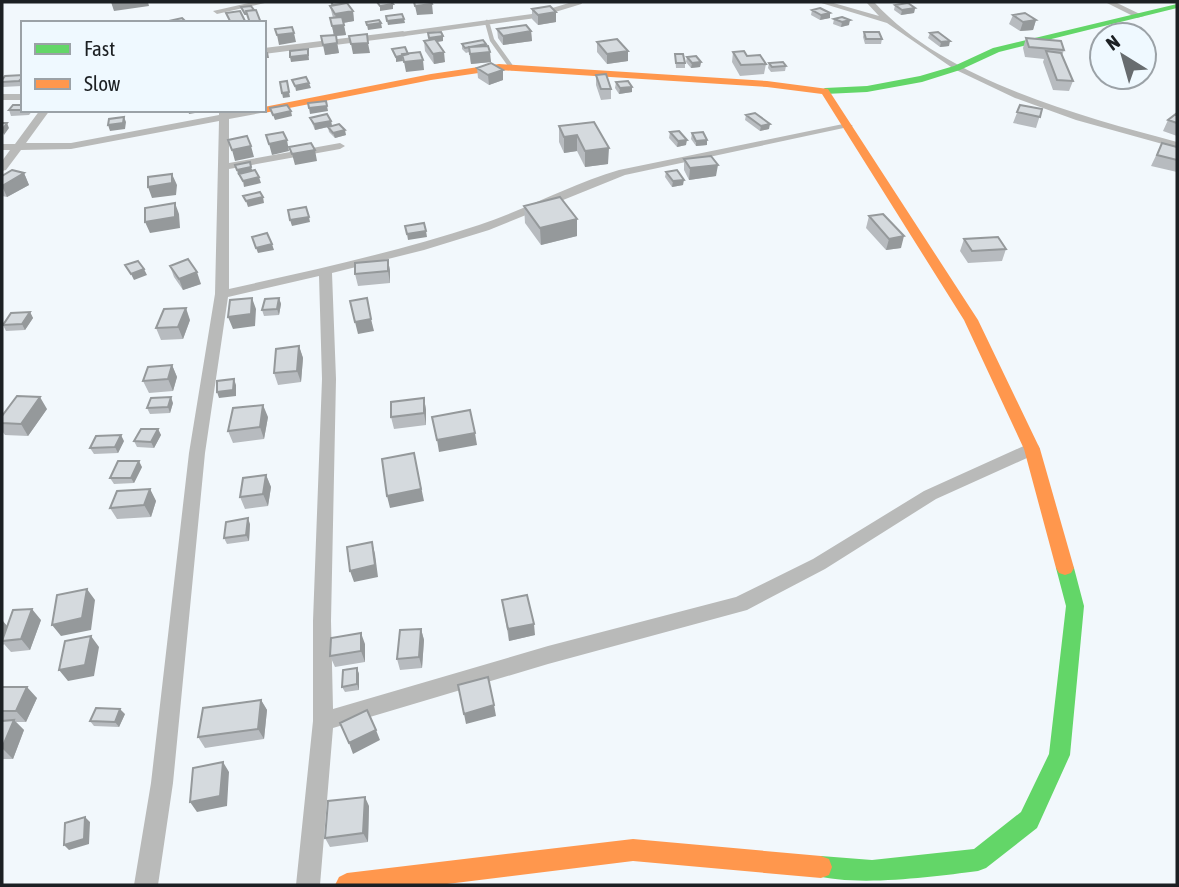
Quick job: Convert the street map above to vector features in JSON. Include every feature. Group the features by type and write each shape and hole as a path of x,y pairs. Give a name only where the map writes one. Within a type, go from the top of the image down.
{"street":[{"path":"212,2 221,21"},
{"path":"217,11 265,2"},
{"path":"821,2 886,21"},
{"path":"870,2 886,21 957,68 1035,105 1177,145"},
{"path":"1109,2 1139,16"},
{"path":"266,109 473,70 512,68 767,84 825,91 867,89 922,79 957,68 996,50 1177,6"},
{"path":"266,51 403,34"},
{"path":"347,885 633,850 872,872 978,860 1029,820 1059,755 1075,606 1031,449 971,320 825,91"},
{"path":"2,97 21,97"},
{"path":"2,168 43,112"},
{"path":"2,147 71,146 243,112"},
{"path":"146,885 162,783 197,453 222,293 223,114"},
{"path":"222,293 395,255 488,226 577,190 598,178 848,126"},
{"path":"222,168 340,146"},
{"path":"308,885 323,722 329,379 325,271"},
{"path":"323,722 548,655 740,604 819,564 930,495 1031,449"}],"lane":[{"path":"403,34 454,24 531,17 580,2"},
{"path":"487,22 492,40 512,68"}],"building":[{"path":"377,2 391,2 393,4 380,6"},
{"path":"414,2 431,2 432,4 415,6"},
{"path":"347,3 353,11 335,14 330,6"},
{"path":"908,3 915,8 902,10 895,5"},
{"path":"251,6 254,10 246,11 247,14 241,7"},
{"path":"550,6 556,12 538,15 532,9"},
{"path":"820,8 830,13 821,15 812,10"},
{"path":"256,10 260,21 249,21 246,11"},
{"path":"240,11 245,21 230,21 226,13"},
{"path":"1025,13 1036,20 1023,22 1013,15"},
{"path":"402,14 404,19 387,21 386,16"},
{"path":"342,17 344,25 332,26 330,18"},
{"path":"842,17 850,20 842,22 834,19"},
{"path":"379,20 381,23 367,25 366,22"},
{"path":"526,25 531,31 503,36 497,29"},
{"path":"292,27 294,33 277,35 275,29"},
{"path":"441,32 443,36 429,38 428,33"},
{"path":"864,32 879,32 882,39 866,39"},
{"path":"938,32 950,41 941,42 930,33"},
{"path":"367,34 368,43 351,44 349,36"},
{"path":"336,35 337,43 323,45 321,36"},
{"path":"1026,38 1061,41 1064,50 1029,47"},
{"path":"435,39 444,52 433,54 424,41"},
{"path":"617,39 628,51 607,54 597,42"},
{"path":"483,40 486,44 465,48 462,44"},
{"path":"488,46 490,52 470,54 469,47"},
{"path":"405,47 408,54 396,57 392,49"},
{"path":"308,49 308,55 290,57 290,51"},
{"path":"744,51 747,56 760,55 766,64 741,65 733,52"},
{"path":"1046,51 1061,53 1073,81 1057,80"},
{"path":"420,52 423,60 404,62 402,54"},
{"path":"675,54 683,54 685,63 676,63"},
{"path":"696,56 701,62 692,63 687,57"},
{"path":"783,62 786,66 772,67 769,63"},
{"path":"491,63 503,70 488,75 477,68"},
{"path":"606,74 611,89 601,89 596,75"},
{"path":"21,75 21,79 2,82 5,76"},
{"path":"306,77 309,83 295,86 292,80"},
{"path":"287,81 289,92 282,93 280,82"},
{"path":"628,81 632,87 620,88 616,82"},
{"path":"326,101 327,106 309,108 308,103"},
{"path":"13,105 21,105 21,110 9,110"},
{"path":"287,105 291,111 273,115 270,108"},
{"path":"1020,105 1042,109 1040,117 1017,112"},
{"path":"755,113 770,124 761,126 746,115"},
{"path":"1177,113 1177,123 1168,120"},
{"path":"327,114 331,121 314,124 310,118"},
{"path":"124,117 123,123 108,125 109,119"},
{"path":"594,122 609,148 585,151 577,135 564,137 559,126"},
{"path":"339,124 345,130 333,133 328,127"},
{"path":"679,131 687,140 678,141 670,132"},
{"path":"283,132 287,140 269,144 266,135"},
{"path":"703,132 707,140 696,141 692,133"},
{"path":"247,136 251,146 232,150 228,140"},
{"path":"311,143 315,150 292,154 289,147"},
{"path":"1162,143 1177,147 1177,160 1157,155"},
{"path":"711,156 718,165 690,168 684,159"},
{"path":"250,162 251,167 237,170 235,165"},
{"path":"12,170 24,173 2,186 2,176"},
{"path":"255,170 259,177 243,181 239,174"},
{"path":"677,170 684,180 673,181 666,172"},
{"path":"172,174 172,183 148,187 148,177"},
{"path":"260,192 263,197 246,201 243,196"},
{"path":"560,197 577,219 540,228 524,206"},
{"path":"175,203 175,217 145,222 145,208"},
{"path":"306,207 309,217 290,220 288,210"},
{"path":"883,214 904,236 889,239 869,216"},
{"path":"424,223 426,231 407,234 405,226"},
{"path":"267,233 272,244 256,248 252,237"},
{"path":"998,237 1006,249 972,251 964,239"},
{"path":"188,259 197,272 179,279 170,266"},
{"path":"388,260 388,271 355,274 355,263"},
{"path":"138,261 144,269 131,274 125,265"},
{"path":"252,298 251,314 228,317 230,300"},
{"path":"279,298 277,309 262,310 265,299"},
{"path":"367,298 371,319 355,322 350,301"},
{"path":"186,308 178,327 156,328 164,309"},
{"path":"30,312 22,324 3,325 11,313"},
{"path":"299,346 297,371 274,373 276,349"},
{"path":"172,365 168,379 143,381 148,367"},
{"path":"234,379 233,390 217,392 217,381"},
{"path":"17,396 40,397 21,424 2,423 2,416"},
{"path":"171,397 168,407 147,408 151,398"},
{"path":"424,398 424,413 391,417 391,402"},
{"path":"263,405 260,427 228,431 233,408"},
{"path":"470,410 475,433 437,440 432,417"},
{"path":"141,429 158,429 151,442 134,441"},
{"path":"121,435 115,447 90,448 96,436"},
{"path":"414,453 421,489 387,496 382,459"},
{"path":"118,461 139,461 131,478 110,478"},
{"path":"266,475 263,494 240,497 243,478"},
{"path":"150,489 144,505 110,508 117,491"},
{"path":"248,518 246,535 224,538 226,522"},
{"path":"372,542 375,565 350,571 347,547"},
{"path":"87,589 82,618 52,625 57,595"},
{"path":"527,595 534,624 508,629 502,600"},
{"path":"32,609 21,639 2,641 13,610"},
{"path":"421,629 419,657 397,659 400,630"},
{"path":"361,633 361,651 330,656 331,638"},
{"path":"91,636 85,665 59,670 65,641"},
{"path":"357,668 357,684 342,687 343,670"},
{"path":"488,677 494,705 464,714 458,685"},
{"path":"2,687 27,687 16,711 2,711"},
{"path":"261,700 258,729 198,737 203,708"},
{"path":"96,708 120,709 115,722 90,721"},
{"path":"367,710 376,730 349,743 340,723"},
{"path":"14,720 2,748 2,721"},
{"path":"223,762 220,796 190,802 193,768"},
{"path":"365,797 363,833 325,838 328,801"},
{"path":"85,817 84,839 64,845 65,823"}],"traffic: fast":[{"path":"825,91 867,89 922,79 957,68 996,50 1177,6"},
{"path":"821,867 872,872 978,860 1029,820 1059,755 1075,606 1065,568"}],"traffic: slow":[{"path":"266,110 431,77 499,67 767,84 825,91"},
{"path":"825,91 971,320 1032,449 1065,568"},
{"path":"347,885 633,850 821,867"}]}
